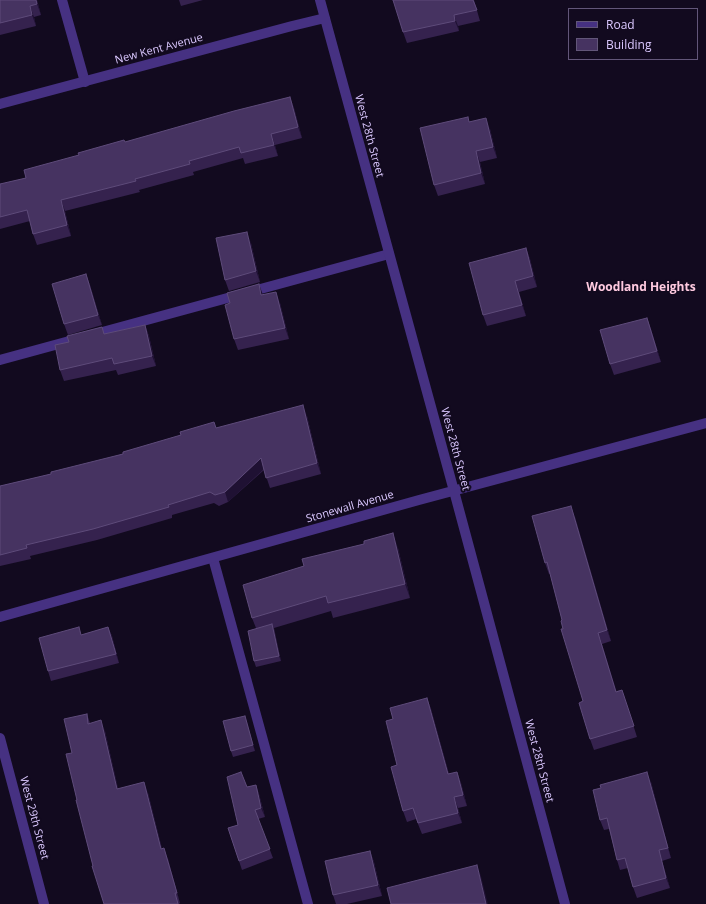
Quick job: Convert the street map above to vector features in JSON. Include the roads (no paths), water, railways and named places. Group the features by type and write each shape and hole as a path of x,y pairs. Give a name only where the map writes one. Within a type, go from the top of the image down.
{"street":[{"path":"62,0 85,82"},
{"name":"West 28th Street","path":"320,0 565,904"},
{"name":"New Kent Avenue","path":"0,104 325,18"},
{"path":"0,360 389,254"},
{"name":"Stonewall Avenue","path":"0,617 454,491 706,423"},
{"path":"213,558 308,904"},
{"name":"West 29th Street","path":"0,738 44,904"}],"district":[{"name":"Woodland Heights","path":"641,288"}]}
